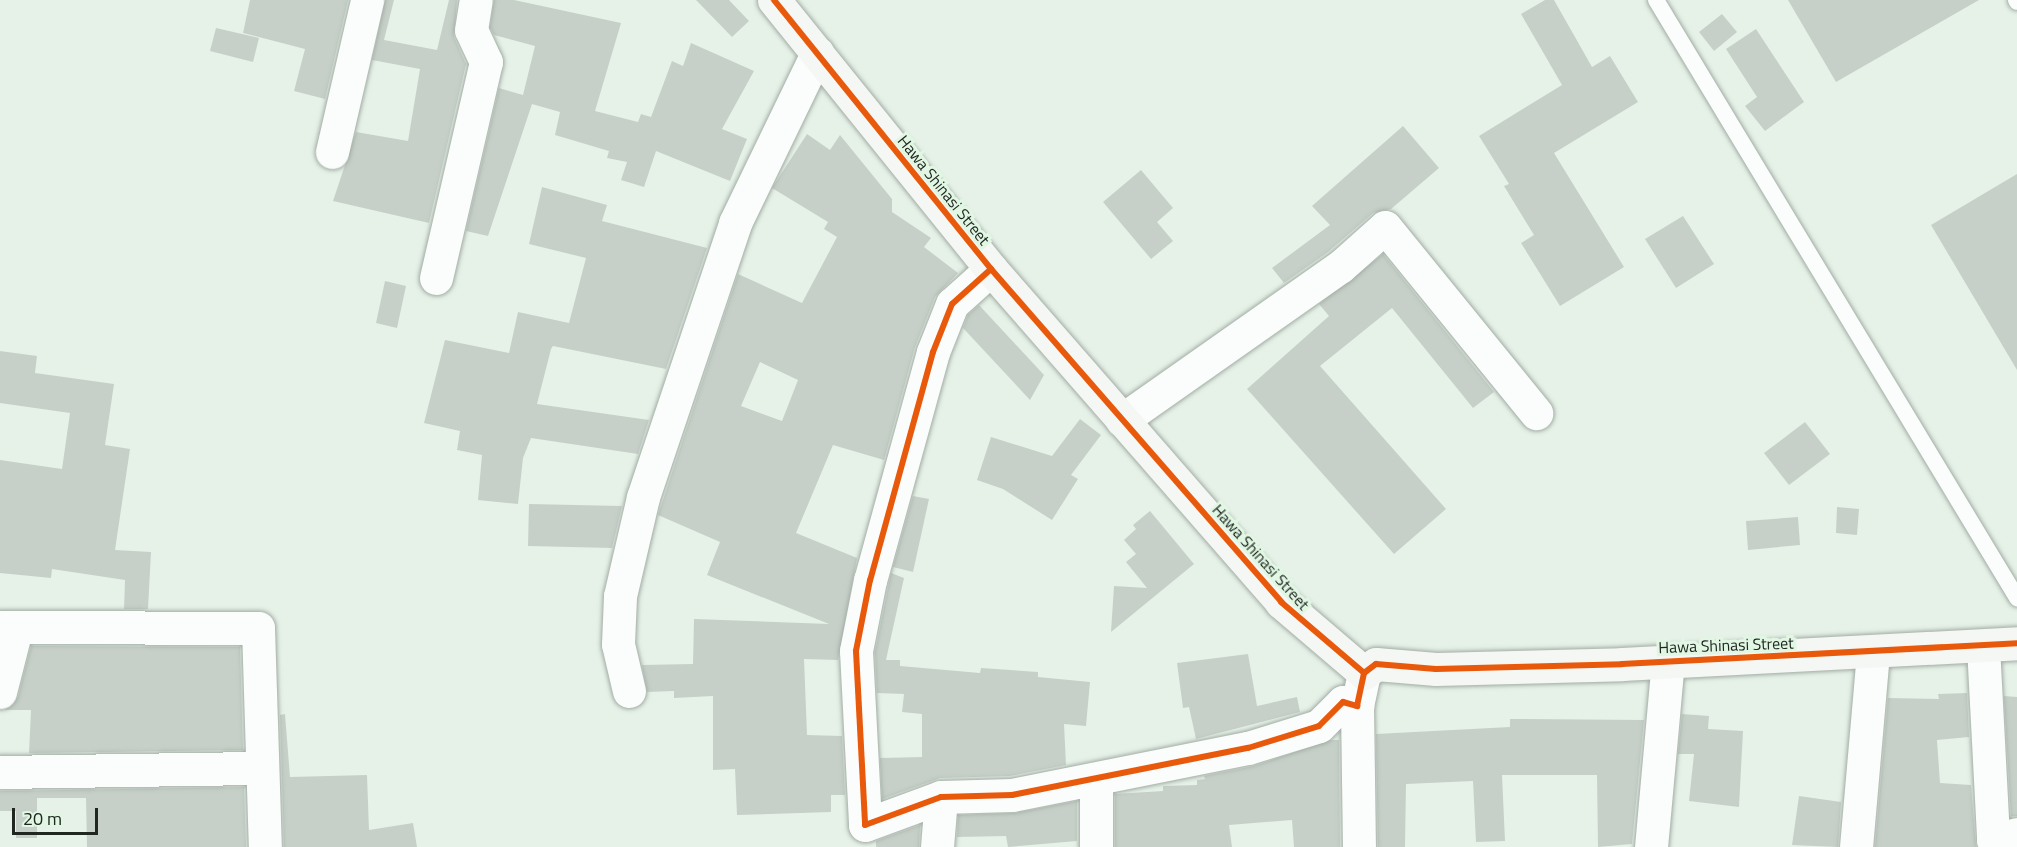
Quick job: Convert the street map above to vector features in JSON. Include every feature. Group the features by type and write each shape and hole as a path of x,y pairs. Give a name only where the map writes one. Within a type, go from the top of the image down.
{"street":[{"path":"332,152 367,0"},
{"path":"436,278 486,62 471,30 477,0"},
{"name":"Hawa Shinasi Street","path":"774,0 991,269 1281,603 1364,673 1376,664 1436,669 1873,653 2017,643"},
{"path":"629,691 618,644 620,596 643,497 735,223 817,53"},
{"path":"1122,420 1340,267 1385,227 1536,413"},
{"path":"991,269 952,304 933,352 870,580 856,651 865,825 941,797 1012,795 1095,781 1248,748 1318,726 1343,702 1357,706"},
{"path":"0,692 8,628 258,628 265,847"},
{"path":"1983,645 1993,840 2017,834"},
{"path":"1856,847 1873,653"},
{"path":"1651,847 1668,661"},
{"path":"1359,847 1357,706 1364,673"},
{"path":"0,772 261,768"},
{"path":"1095,781 1096,847"},
{"path":"937,847 941,797"}],"lane":[{"path":"1656,0 2017,598"}],"building":[{"path":"250,0 348,0 325,99 294,91 305,49 243,33"},
{"path":"385,0 394,0 384,40 437,50 449,0 457,0 454,37 466,64 429,223 333,201 356,132 408,141 420,69 372,60"},
{"path":"494,0 514,0 621,23 595,111 638,122 641,114 651,117 672,61 683,66 691,43 754,71 722,129 747,139 730,181 656,151 644,187 621,180 627,162 607,158 609,151 555,135 560,112 532,104 488,236 466,231 499,88 523,95 535,46 494,35 490,27"},
{"path":"696,0 729,0 749,21 732,37"},
{"path":"1545,0 1554,0 1592,67 1610,56 1638,102 1554,153 1624,267 1560,306 1521,243 1534,235 1504,186 1509,184 1479,136 1562,85 1521,14"},
{"path":"1788,0 1979,0 1836,82"},
{"path":"1722,14 1737,32 1714,51 1699,32"},
{"path":"216,28 259,38 253,62 210,51"},
{"path":"1756,29 1804,102 1765,131 1745,106 1757,97 1726,49"},
{"path":"1403,126 1439,168 1391,209 1373,213 1328,252 1284,283 1272,268 1330,225 1312,206"},
{"path":"807,134 830,150 840,135 892,199 892,212 931,238 924,247 958,273 935,297 915,347 884,460 833,445 796,533 857,558 838,660 804,659 807,735 842,736 845,795 831,795 831,812 737,815 735,769 713,770 713,696 674,698 674,691 647,692 642,665 693,664 694,619 829,624 707,575 720,542 658,515 738,274 802,303 837,237 824,229 828,222 772,188","holes":["760,362 798,380 782,421 741,406"]},
{"path":"1141,170 1173,208 1157,222 1173,241 1151,259 1103,202"},
{"path":"2017,174 2017,370 1931,225"},
{"path":"542,187 607,205 602,221 707,248 666,369 553,346 551,349 537,404 649,420 638,454 531,438 523,458 518,504 478,500 482,455 457,450 460,431 424,423 445,340 509,353 518,312 569,323 586,258 529,244"},
{"path":"1683,216 1714,264 1676,288 1645,239"},
{"path":"1383,254 1494,392 1473,408 1392,308 1320,366 1446,509 1394,554 1247,389 1329,316 1319,304"},
{"path":"385,281 406,286 397,328 376,323"},
{"path":"979,305 1044,375 1030,400 963,328 968,315"},
{"path":"0,351 37,356 35,373 114,384 105,445 130,449 115,550 151,552 148,609 124,609 125,580 52,569 51,578 0,573 0,460 62,469 70,413 0,403"},
{"path":"1080,419 1101,435 1071,475 1078,479 1052,520 1003,489 977,480 991,437 1052,456"},
{"path":"1805,422 1830,454 1789,485 1764,453"},
{"path":"913,496 929,499 913,572 893,567"},
{"path":"529,504 622,506 612,548 528,546"},
{"path":"1837,507 1859,509 1857,535 1836,533"},
{"path":"1150,511 1194,564 1111,632 1114,586 1147,588 1126,562 1136,554 1124,540 1136,529 1133,525"},
{"path":"1798,517 1800,545 1748,550 1746,521"},
{"path":"891,573 904,578 886,660 900,660 900,666 980,673 981,668 1038,672 1038,677 1090,682 1086,726 1064,724 1066,765 1010,776 940,778 882,799 880,758 922,757 922,714 902,712 904,694 877,693 875,652"},
{"path":"31,646 240,647 243,750 29,753 31,710 5,710 18,697"},
{"path":"1248,654 1257,706 1297,697 1300,712 1196,739 1189,707 1183,708 1177,663"},
{"path":"1967,693 1969,737 1937,740 1940,783 1971,785 1976,847 1875,847 1888,698 1939,699 1938,694"},
{"path":"2004,696 2017,697 2017,816 2011,816"},
{"path":"285,714 290,777 367,775 369,830 413,823 417,847 284,847 280,715"},
{"path":"1682,714 1709,716 1708,729 1743,731 1739,807 1689,801 1694,754 1678,754"},
{"path":"1510,719 1644,720 1632,844 1598,847 1597,775 1502,775 1505,841 1476,842 1473,781 1406,784 1405,847 1378,847 1376,734 1510,727"},
{"path":"1331,740 1339,740 1340,847 1294,847 1292,820 1229,825 1232,847 1115,847 1115,794 1163,791 1163,786 1197,785 1197,780 1205,779 1204,776 1254,766"},
{"path":"244,787 246,847 87,847 86,798 37,798 37,838 16,838 16,811 0,811 0,791"},
{"path":"1799,796 1841,802 1838,847 1792,845"},
{"path":"1077,801 1077,841 1008,847 1006,836 957,837 958,815 1015,813"},
{"path":"920,825 919,847 876,847 876,841"}],"cycle path":[{"path":"774,0 991,269 1281,602 1364,673 1376,664 1436,669 1622,664 2017,643"},
{"path":"991,269 952,304 933,352 870,580 856,651 865,825 941,797 1012,795 1248,748 1319,726 1343,702 1357,706 1364,673"}]}
